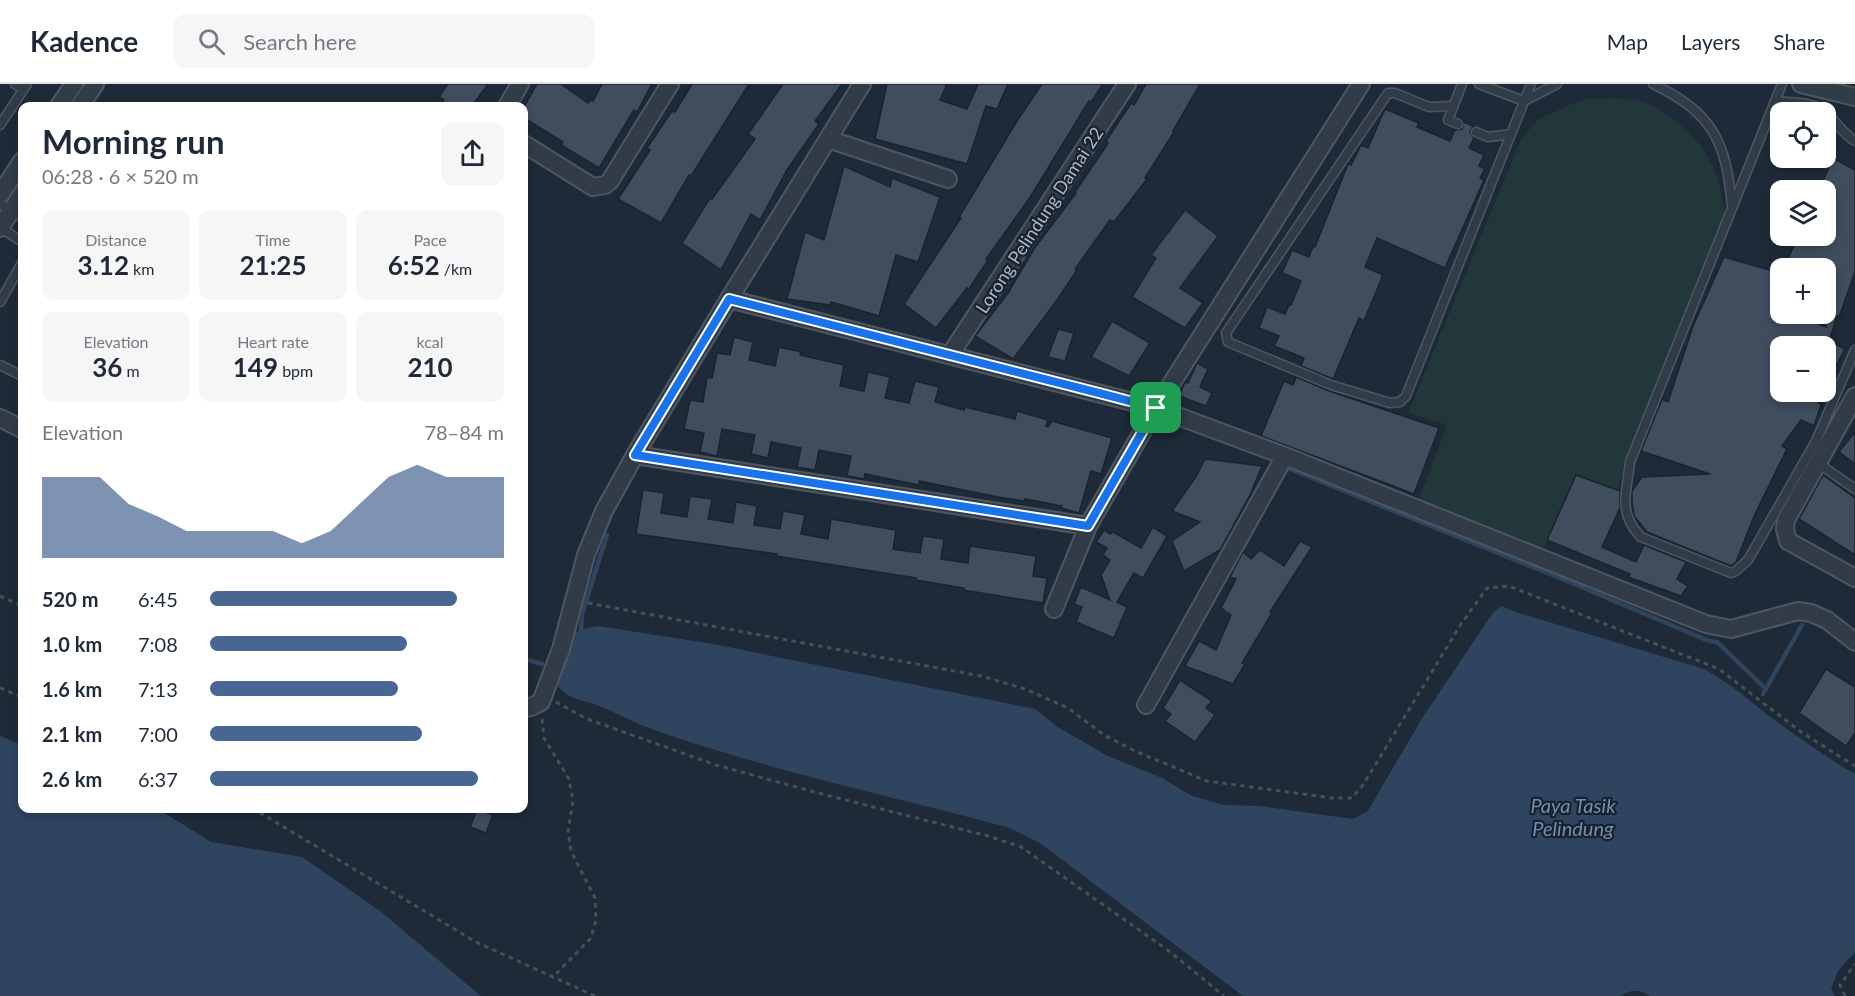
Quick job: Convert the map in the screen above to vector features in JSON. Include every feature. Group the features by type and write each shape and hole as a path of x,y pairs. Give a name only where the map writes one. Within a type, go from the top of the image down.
{"street":[{"path":"62,102 74,84"},
{"path":"83,102 95,84"},
{"path":"509,102 520,84"},
{"path":"528,146 593,187 605,185 610,181 669,84"},
{"path":"528,707 541,702 561,649 586,555 604,511 729,299 862,84"},
{"name":"Lorong Pelindung Damai 22","path":"950,355 1127,84"},
{"path":"1054,609 1088,526 1156,408 1361,84"},
{"path":"1801,84 1855,97"},
{"path":"828,139 948,179"},
{"path":"0,195 18,167"},
{"path":"0,228 11,211"},
{"path":"729,299 1156,408 1285,456 1706,624 1731,629 1798,612 1811,613 1827,620 1855,642"},
{"path":"1855,396 1786,520 1788,542 1855,578"},
{"path":"0,418 18,427"},
{"path":"635,455 1088,526"},
{"path":"1146,705 1285,456"}],"lane":[{"path":"0,125 25,87 15,84"},
{"path":"1458,124 1448,120 1462,84"},
{"path":"1479,84 1524,101 1557,84"},
{"path":"1454,106 1429,107 1395,93 1388,93 1226,333 1228,342 1331,385 1390,403 1400,402 1406,396 1531,84"},
{"path":"1653,84 1679,96 1702,115 1725,158 1732,208"},
{"path":"1782,84 1630,462 1624,503 1628,519 1635,531 1641,537 1731,573 1742,567 1816,441 1855,350"},
{"path":"1775,101 1822,109 1842,131 1855,141"},
{"path":"1476,132 1488,137 1511,134"},
{"path":"0,228 18,239"},
{"path":"0,302 18,270"},
{"path":"0,365 18,374"},
{"path":"1818,463 1855,489"}],"path":[{"path":"591,604 981,676 1024,689 1068,708 1104,735 1135,751 1207,781 1332,798 1352,798 1363,785 1461,624 1486,588 1509,586 1719,669 1801,732 1855,766"},
{"path":"0,596 18,604"},
{"path":"546,685 557,704 587,719 716,765 988,836 1021,847 1168,951 1224,996"},
{"path":"0,688 18,695"},
{"path":"541,702 544,738 569,779 573,801 568,831 571,851 595,898 596,920 591,938 552,978"},
{"path":"260,813 476,942 595,996"},
{"path":"1845,996 1840,985 1855,964"}],"green space":[{"path":"1587,99 1623,99 1643,102 1659,109 1683,127 1702,147 1714,169 1726,221 1613,498 1571,484 1542,552 1416,507 1447,425 1408,413 1521,140 1537,120"}],"water":[{"name":"Paya Tasik Pelindung","path":"1501,606 1704,669 1730,685 1811,746 1855,774 1855,952 1838,971 1831,989 1835,996 1650,996 1635,991 1620,996 1243,996 1040,843 1010,828 744,759 657,731 567,695 558,686 575,633 581,629 598,626 713,644 1035,709 1056,726 1108,756 1162,778 1192,796 1224,805 1260,806 1353,819 1367,812 1423,717 1492,614"},
{"path":"0,736 18,743 18,813 164,813 211,842 302,857 380,911 481,996 0,996"}],"building":[{"path":"448,84 488,84 475,102 443,102 444,100 439,97"},
{"path":"537,84 561,84 588,103 590,100 593,101 602,84 652,84 637,112 634,110 599,168 561,145 563,142 528,120 527,102"},
{"path":"692,84 749,84 691,176 689,175 661,223 618,199 650,150 647,148 672,111 675,112"},
{"path":"783,84 842,84 815,121 819,124 787,170 760,220 751,214 721,270 682,243 710,198 712,199 755,139 748,134"},
{"path":"887,84 947,84 940,100 967,109 978,84 1008,84 997,109 986,106 967,164 875,139"},
{"path":"1042,84 1103,84 1091,102 1089,101 1029,199 986,259 988,260 969,289 967,288 936,328 904,304 961,218 959,217 1017,121"},
{"path":"1146,84 1200,84 1145,178 1147,179 1114,222 1110,220 1075,269 1077,270 1057,300 1013,359 975,336 1008,293 1034,249 1076,193 1108,143 1106,141 1131,103 1134,105"},
{"path":"1385,109 1419,123 1417,127 1450,141 1455,130 1462,129 1464,122 1473,126 1470,132 1474,138 1469,148 1484,155 1479,166 1485,169 1480,178 1484,180 1445,268 1377,238 1365,267 1383,275 1364,321 1359,318 1333,379 1301,366 1304,358 1274,346 1279,336 1259,328 1267,307 1285,314 1291,305 1301,281 1282,273 1292,250 1309,257 1348,164 1351,165 1361,145 1368,148"},
{"path":"1836,160 1855,170 1855,272 1839,317 1837,316 1836,319 1836,258 1788,258 1794,246 1836,246 1836,180 1823,180 1829,168 1836,168"},
{"path":"844,166 890,187 892,178 940,197 918,262 896,255 879,316 831,302 830,305 787,299 805,232 824,240"},
{"path":"1185,210 1218,236 1180,288 1203,303 1185,328 1132,297 1156,258 1151,255"},
{"path":"1724,257 1770,270 1770,324 1818,324 1826,327 1826,324 1834,324 1831,336 1770,336 1770,402 1818,402 1821,405 1814,426 1801,420 1782,446 1787,449 1755,514 1736,562 1731,566 1647,532 1634,516 1632,501 1632,491 1642,477 1710,474 1641,451 1662,399 1668,402 1693,326"},
{"path":"1112,321 1150,343 1129,376 1091,357"},
{"path":"1058,329 1074,333 1065,361 1048,357"},
{"path":"734,337 753,342 749,360 775,366 779,347 801,352 800,355 844,365 840,386 864,391 868,372 890,377 885,398 909,403 915,381 939,387 935,402 1015,419 1017,411 1048,420 1046,426 1048,427 1052,421 1112,438 1101,474 1091,471 1079,513 1061,508 1062,506 998,497 919,481 919,485 865,474 864,479 847,476 851,456 819,450 815,470 797,467 801,448 771,442 768,458 751,454 755,435 722,429 717,456 700,452 704,433 684,429 690,400 703,402 707,377 712,378 717,353 730,355"},
{"path":"1836,344 1845,349 1836,366"},
{"path":"1197,363 1208,369 1200,387 1212,393 1206,406 1179,396"},
{"path":"1296,377 1329,391 1439,428 1414,494 1261,436 1284,381 1293,385"},
{"path":"1855,432 1855,464 1839,452"},
{"path":"1205,459 1262,466 1250,495 1220,550 1184,571 1172,541 1200,522 1172,511 1197,475"},
{"path":"1576,475 1620,491 1620,508 1602,547 1636,562 1644,545 1686,562 1677,579 1688,586 1681,596 1628,577 1630,574 1547,540"},
{"path":"1823,475 1855,498 1855,555 1799,519"},
{"path":"643,490 664,493 661,513 687,517 690,496 712,499 708,519 733,523 736,502 757,506 754,525 780,529 783,511 805,515 801,534 828,539 831,519 896,530 893,549 920,553 923,536 944,539 941,559 968,563 970,546 1036,556 1033,576 1047,578 1043,603 963,590 964,588 916,580 916,578 776,556 777,554 636,534"},
{"path":"1153,527 1167,536 1143,578 1134,573 1117,602 1127,607 1114,638 1076,622 1082,607 1074,604 1081,587 1110,600 1101,575 1110,560 1103,555 1107,548 1096,542 1104,530 1110,534 1113,532 1141,548"},
{"path":"1300,541 1312,547 1270,612 1272,613 1242,663 1245,664 1233,684 1185,666 1199,641 1216,650 1231,615 1221,608 1236,579 1230,577 1243,552 1251,559 1260,550 1284,566"},
{"path":"1826,669 1855,687 1855,733 1846,746 1799,713"},
{"path":"1180,680 1212,701 1206,708 1215,715 1195,742 1165,721 1171,714 1163,708"},
{"path":"475,813 493,815 486,833 470,827"}],"waterway":[{"path":"1290,469 1709,641 1717,642 1766,689"},
{"path":"581,629 582,614 607,535"},
{"path":"1763,694 1802,625"},
{"path":"528,660 542,664"}],"route":[{"path":"729,299 1156,408 1088,526 635,455 729,299"}]}
